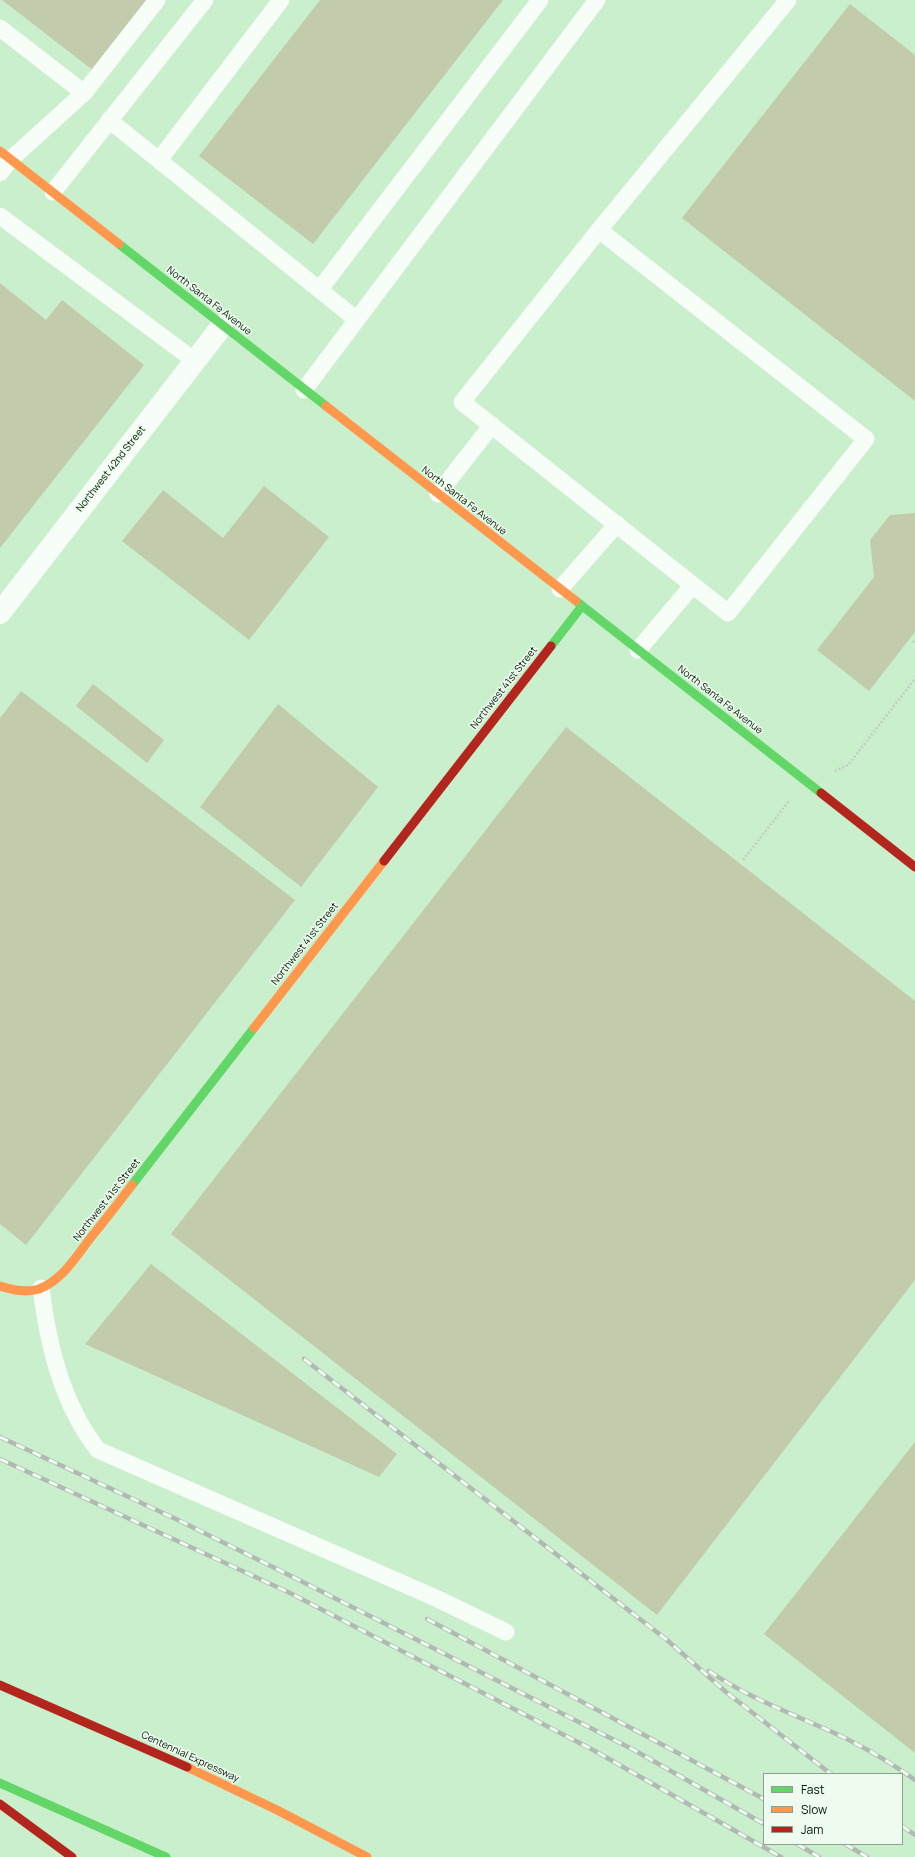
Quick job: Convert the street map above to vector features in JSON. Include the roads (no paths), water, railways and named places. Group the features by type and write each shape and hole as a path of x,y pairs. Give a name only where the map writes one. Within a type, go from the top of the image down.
{"main road":[{"name":"North Santa Fe Avenue","path":"5,156 915,867"},
{"name":"Northwest 41st Street","path":"0,1286 19,1292 30,1292 57,1280 582,606"},
{"name":"Centennial Expressway","path":"0,1685 76,1717 284,1812 367,1857"},
{"path":"0,1783 166,1857"},
{"path":"0,1804 72,1857"}],"street":[{"name":"Northwest 42nd Street","path":"0,612 222,326"}],"lane":[{"path":"0,173 5,156 84,93 157,0"},
{"path":"53,192 205,0"},
{"path":"159,160 281,0"},
{"path":"320,289 540,0"},
{"path":"304,390 597,0"},
{"path":"599,230 866,439 728,613 462,402 599,230 788,0"},
{"path":"0,28 84,93"},
{"path":"109,120 357,320"},
{"path":"0,216 195,361"},
{"path":"438,494 492,426"},
{"path":"560,589 617,524"},
{"path":"638,650 693,584"},
{"path":"41,1288 45,1324 54,1358 65,1390 84,1432 98,1450 438,1599 506,1632"}],"railway":[{"path":"304,1359 667,1640 726,1692 830,1773"},
{"path":"0,1437 178,1520 295,1578 634,1750 763,1823"},
{"path":"0,1459 288,1592 595,1751 781,1857"},
{"path":"427,1619 763,1798"},
{"path":"709,1671 758,1699 828,1730 872,1752 915,1780"},
{"path":"903,1827 915,1835"},
{"path":"799,1845 819,1857"},
{"path":"847,1845 867,1857"}]}
